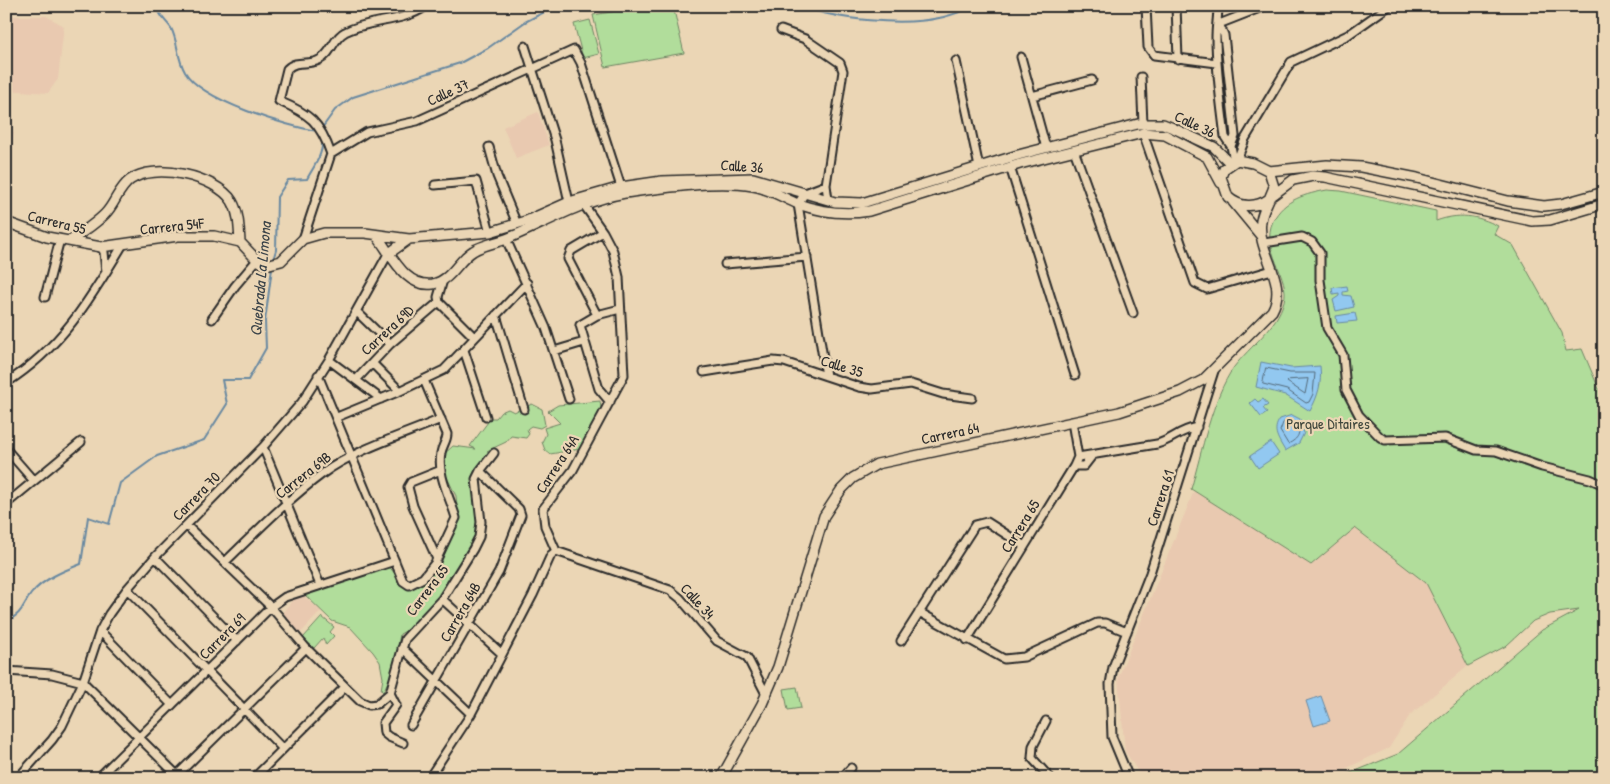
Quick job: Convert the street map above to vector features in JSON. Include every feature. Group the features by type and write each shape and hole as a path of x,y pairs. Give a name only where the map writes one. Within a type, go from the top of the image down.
{"main road":[{"name":"Calle 36","path":"257,260 266,265 277,264 303,239 324,233 346,232 409,239 490,232 517,224 569,202 621,186 662,181 753,178 828,200 850,204 873,201 1046,148 1162,124 1214,148 1234,161"},
{"name":"Calle 36","path":"472,252 584,205 622,194 711,185 751,185 771,190 798,204 832,212 853,214 869,211 1143,128 1165,135 1207,157 1221,183"},
{"path":"1271,197 1273,180 1269,172 1254,163 1234,161 1224,169 1221,183 1224,192 1232,201 1251,206 1271,197 1293,180 1313,176 1352,181 1532,221 1550,220 1603,206"},
{"path":"1269,172 1327,164 1361,167 1434,182 1508,201 1544,206 1561,204 1604,192"},
{"path":"71,240 105,214 130,180 147,172 169,171 202,180 220,189 231,199 237,212 240,242 257,260"},
{"name":"Carrera 64","path":"721,778 766,694 778,667 824,516 841,490 853,478 874,465 896,458 1119,412 1196,385 1214,371 1268,316 1276,303 1278,291 1263,240 1261,222 1271,197"},
{"name":"Carrera 64","path":"1232,201 1263,240"},
{"name":"Carrera 55","path":"6,222 47,237 101,247"},
{"name":"Carrera 54F","path":"101,247 122,246 200,234 240,242"},
{"path":"376,235 391,258 417,282 426,284 443,280 472,252 470,234"},
{"path":"391,258 409,239"}],"street":[{"path":"303,239 331,154 324,135 304,111 279,102 286,68 297,62 319,60 326,55 337,37 344,32 391,20 426,6"},
{"path":"1146,6 1148,47 1154,55 1217,63"},
{"path":"1176,6 1178,58"},
{"path":"1218,6 1217,63 1225,137 1231,146 1234,161"},
{"path":"1219,24 1265,6"},
{"path":"1234,161 1291,62 1348,35 1389,6"},
{"path":"1219,24 1224,34 1235,136 1231,146"},
{"path":"780,30 805,39 840,63 842,79 826,185 828,200"},
{"path":"525,46 555,140 569,202"},
{"name":"Calle 37","path":"331,154 367,132 417,121 574,50 581,63 621,186"},
{"path":"1021,58 1046,148"},
{"path":"956,61 979,168"},
{"path":"1142,76 1143,128 1195,283 1207,289 1272,270"},
{"path":"1032,96 1092,80"},
{"path":"489,147 497,176 517,224"},
{"path":"1074,150 1133,313"},
{"path":"1010,167 1075,375"},
{"path":"435,185 476,181 490,232"},
{"path":"826,185 805,193 798,204 826,376"},
{"name":"Carrera 64A","path":"556,551 545,526 544,509 573,470 624,375 618,277 613,251 603,232 584,205"},
{"path":"597,315 568,259 570,251 603,232"},
{"path":"1263,240 1302,237 1316,246 1320,253 1320,280 1327,328 1343,355 1346,390 1359,415 1380,438 1385,440 1445,438 1476,450 1496,451 1513,459 1590,479 1604,485"},
{"path":"45,297 60,239"},
{"path":"506,239 527,284 554,351 569,399"},
{"path":"6,383 31,367 56,344 84,306 122,246"},
{"path":"101,247 104,254 106,272"},
{"path":"725,264 807,257"},
{"name":"Carrera 70","path":"18,778 57,733 83,682 100,631 127,589 155,557 262,447 302,402 329,360 382,265 391,258"},
{"path":"212,319 235,286 257,260"},
{"path":"443,280 438,302 474,338"},
{"path":"337,417 400,391 444,370 527,284"},
{"name":"Carrera 69D","path":"356,380 390,344 438,302"},
{"path":"610,402 599,389 580,325 597,315 620,309"},
{"path":"357,312 390,344"},
{"path":"496,314 524,408"},
{"path":"554,351 584,342"},
{"path":"464,350 486,417"},
{"path":"329,360 381,399"},
{"name":"Calle 35","path":"704,372 773,361 784,362 859,387 872,388 911,384 943,394 972,398"},
{"path":"372,363 400,391"},
{"name":"Carrera 61","path":"1129,778 1118,757 1112,737 1110,684 1113,666 1150,573 1214,371"},
{"path":"318,375 337,417 403,581 409,585 423,578 437,559 456,518 443,485 441,470 441,454 448,434 424,380"},
{"name":"Carrera 69B","path":"225,562 286,504 322,474 352,456 441,419"},
{"path":"1072,422 1078,457 1157,444 1169,440 1183,430 1197,427"},
{"path":"6,504 81,442"},
{"path":"262,447 320,585"},
{"path":"6,449 33,480"},
{"path":"480,471 494,453"},
{"path":"1074,466 1084,466 1091,456"},
{"name":"Carrera 65","path":"967,640 1078,457"},
{"path":"437,559 420,523 408,487 411,482 441,470"},
{"name":"Carrera 65","path":"403,743 384,733 383,724 396,705 390,693 404,639 442,599 479,537 481,522 476,484 480,471"},
{"name":"Carrera 64B","path":"411,725 435,680 499,572 521,515 519,508 480,471"},
{"path":"901,641 975,525 987,522 1023,546"},
{"path":"187,526 271,607 306,648 360,701 369,705 377,704 390,693"},
{"path":"429,778 471,714 551,555 556,551"},
{"name":"Calle 34","path":"556,551 670,590 680,598 717,641 747,657 766,694"},
{"path":"155,557 237,640"},
{"name":"Carrera 69","path":"98,778 271,607 285,597 395,561"},
{"path":"127,589 283,749"},
{"path":"442,599 468,625 502,654"},
{"path":"920,612 1004,659 1024,657 1097,623 1105,623 1127,632"},
{"path":"100,631 172,705"},
{"path":"6,671 52,674 83,682 140,736 177,777 306,648"},
{"path":"402,648 471,714"},
{"path":"254,778 345,687"},
{"path":"1046,721 1033,746 1032,758 1050,778"},
{"path":"842,778 851,768"},
{"path":"1040,769 1056,778"}],"shaded area":[{"path":"6,16 46,16 64,26 58,79 48,93 6,90"},
{"path":"538,112 549,145 516,158 503,127"},
{"path":"6,127 14,132 6,163"},
{"path":"1194,491 1311,565 1354,528 1426,583 1468,666 1410,715 1389,748 1326,778 1142,778 1125,751 1118,678"},
{"path":"299,592 321,611 297,637 283,612"}],"green space":[{"path":"647,6 673,6 684,53 605,67 593,15"},
{"path":"590,20 599,54 583,58 574,24"},
{"name":"Parque Ditaires","path":"1327,190 1341,191 1436,211 1436,221 1444,218 1467,216 1483,219 1498,226 1494,234 1513,245 1562,333 1566,351 1582,349 1604,401 1604,778 1338,778 1398,754 1542,630 1579,610 1550,614 1533,621 1506,646 1468,666 1426,583 1355,528 1311,565 1191,489 1214,409 1226,380 1240,359 1275,320 1284,301 1283,282 1270,242 1270,231 1273,221 1283,207 1289,203 1311,193"},
{"path":"600,401 601,408 581,449 550,454 545,450 542,442 546,434 544,428 560,423 548,411 558,405"},
{"path":"532,404 542,409 545,425 540,428 531,426 527,429 529,434 526,438 511,436 506,442 487,451 491,452 473,479 472,486 478,503 479,536 439,597 409,629 400,634 394,669 383,692 381,690 383,678 380,662 373,652 350,627 332,621 302,592 388,565 402,583 409,586 438,571 458,518 456,496 445,473 444,454 453,446 476,449 470,446 491,418 496,418 501,412 508,409 514,412"},
{"path":"322,617 334,627 330,632 334,636 326,645 323,638 314,648 303,638"},
{"path":"797,687 801,708 788,710 784,689"}],"water":[{"path":"1347,286 1348,291 1343,292 1343,295 1351,296 1354,307 1336,311 1333,300 1339,296 1339,293 1333,294 1332,288"},
{"path":"1355,313 1357,321 1337,323 1336,316"},
{"path":"1261,362 1291,368 1320,366 1319,390 1310,411 1285,395 1256,387"},
{"path":"1255,399 1258,402 1263,399 1268,405 1263,408 1267,413 1261,417 1250,403"},
{"path":"1292,415 1300,419 1304,433 1299,443 1285,451 1278,439 1276,428 1280,419"},
{"path":"1271,442 1279,454 1258,468 1250,456"},
{"path":"1321,696 1330,721 1314,726 1306,701"}],"waterway":[{"path":"157,6 161,16 171,28 182,67 194,82 226,102 246,110 286,124 318,131"},
{"path":"322,128 335,110 353,97 460,63 488,48 525,22 556,6"},
{"path":"802,6 832,15 889,21 924,20 944,17 976,6"},
{"name":"Quebrada La Limona","path":"273,260 276,250 277,197 288,180 307,179 320,155 322,140"},
{"name":"Quebrada La Limona","path":"6,622 19,612 31,594 41,584 81,564 88,517 109,524 120,483 157,456 204,440 227,404 222,380 248,380 266,348 265,321 272,268"},
{"path":"1594,778 1604,767"}]}
